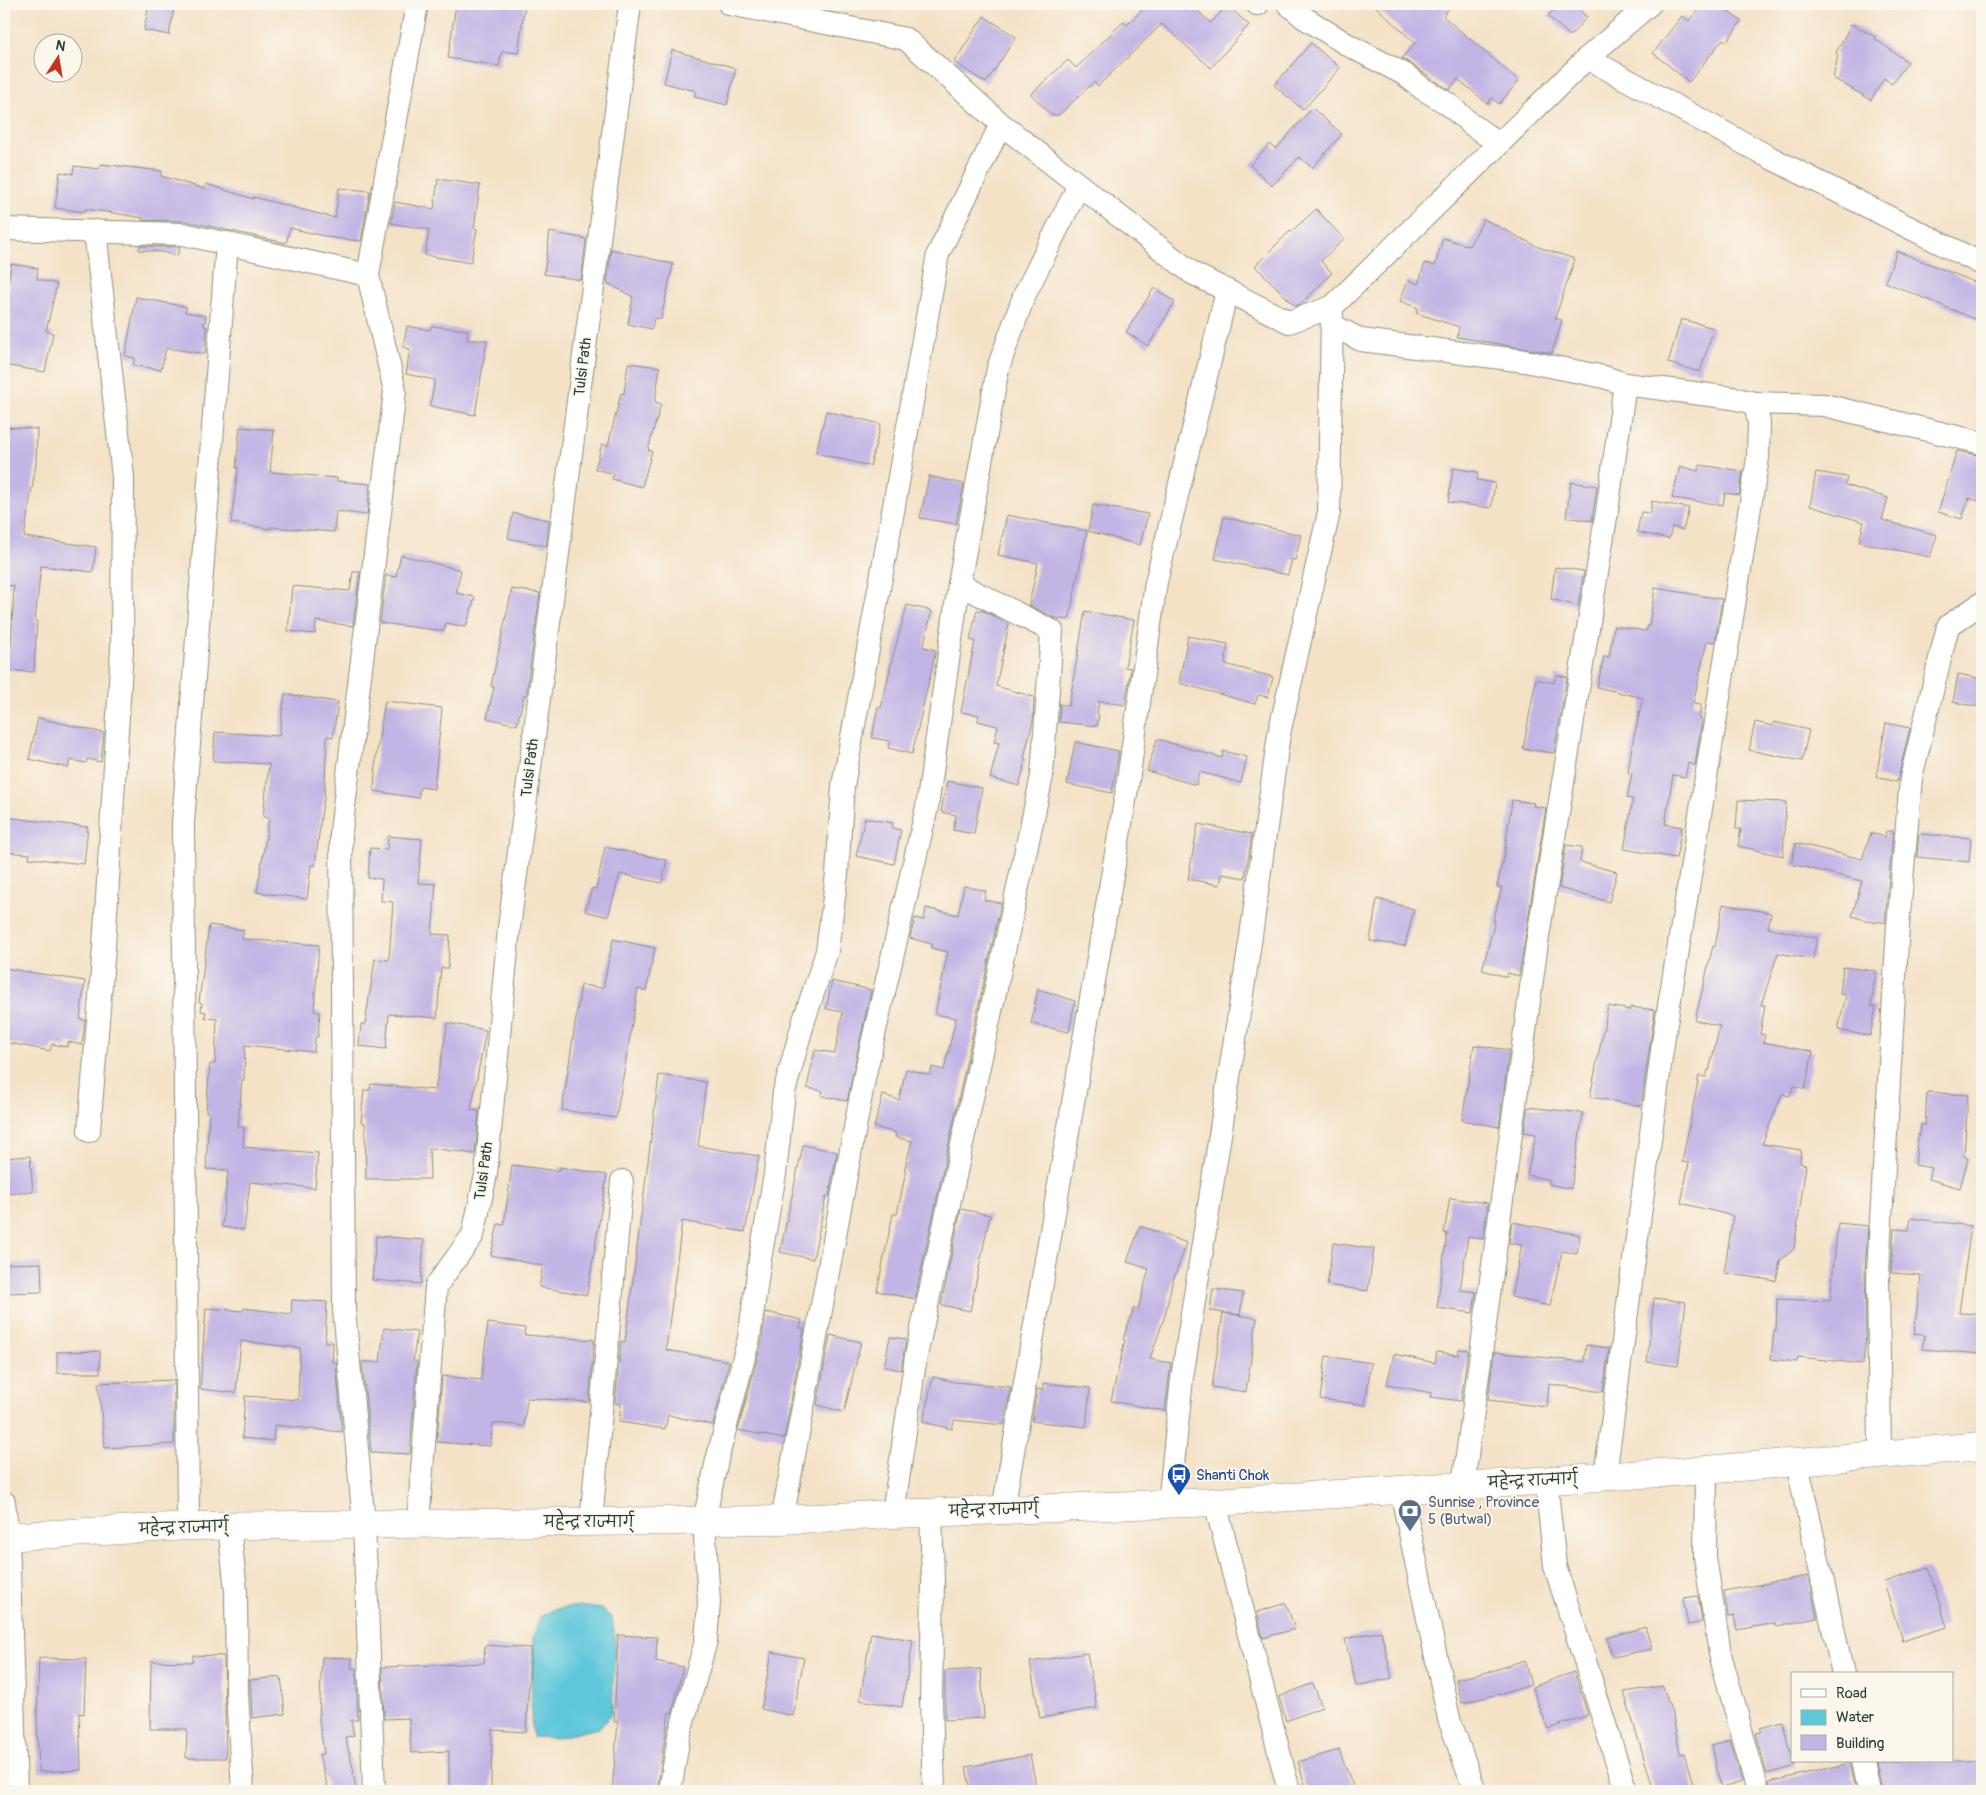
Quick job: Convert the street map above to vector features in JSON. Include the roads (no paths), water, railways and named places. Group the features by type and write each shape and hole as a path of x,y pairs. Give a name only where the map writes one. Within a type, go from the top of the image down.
{"highway":[{"name":"महेन्द्र राज्मार्ग्","path":"6,1537 188,1526 782,1520 931,1512 1215,1502 1706,1470 1982,1446"}],"street":[{"path":"374,1791 364,1524 344,1309 341,831 395,391 368,275 417,4"},
{"name":"Tulsi Path","path":"418,1523 436,1286 473,1235 486,1174 509,928 630,4"},
{"path":"729,4 906,39 1001,124 1192,274 1289,322 1332,316 1499,144 1587,58 1650,4"},
{"path":"1288,4 1303,17 1348,45 1404,74 1423,89 1448,104 1471,124 1499,144"},
{"path":"1587,58 1771,158 1982,264"},
{"path":"670,1791 679,1736 706,1642 710,1602 704,1521 716,1460 749,1338 760,1259 775,1174 784,1092 804,1020 827,951 837,874 843,786 938,254 1001,124"},
{"path":"782,1520 865,1074 927,807 958,584 998,368 1024,296 1079,185"},
{"path":"4,229 183,234 368,275"},
{"path":"89,1131 104,947 122,649 123,476 95,232"},
{"path":"188,1526 183,823 227,243"},
{"path":"1003,1510 1126,795 1156,582 1226,290"},
{"path":"1332,316 1361,340 1525,361 1604,377 1625,384 1732,398 1755,403 1824,405 1982,443"},
{"path":"1169,1504 1182,1378 1250,943 1279,734 1329,512 1332,316"},
{"path":"1463,1485 1537,943 1607,511 1625,384"},
{"path":"1605,1476 1664,1036 1758,458 1759,423 1755,403"},
{"path":"893,1514 916,1356 1042,776 1044,757 1052,631 958,584"},
{"path":"1880,1456 1878,1272 1898,926 1911,778 1948,626 1982,603"},
{"path":"591,1522 622,1181"},
{"path":"1796,1463 1843,1672"},
{"path":"1706,1470 1705,1557 1720,1654 1758,1791"},
{"path":"1546,1480 1555,1566 1626,1791"},
{"path":"1401,1490 1449,1719 1475,1791"},
{"path":"4,1502 16,1791"},
{"path":"1215,1502 1289,1791"},
{"path":"931,1512 933,1581 931,1700 934,1791"},
{"path":"229,1526 236,1591 237,1693 243,1791"},
{"path":"1862,1762 1869,1791"}],"water":[{"path":"580,1606 601,1609 612,1618 615,1638 612,1714 599,1728 555,1738 533,1737 531,1716 533,1636 540,1617 554,1609"}],"place":[{"name":"Shanti Chok","path":"1179,1496"},
{"name":"Sunrise , Province 5 (Butwal)","path":"1410,1532"}]}
